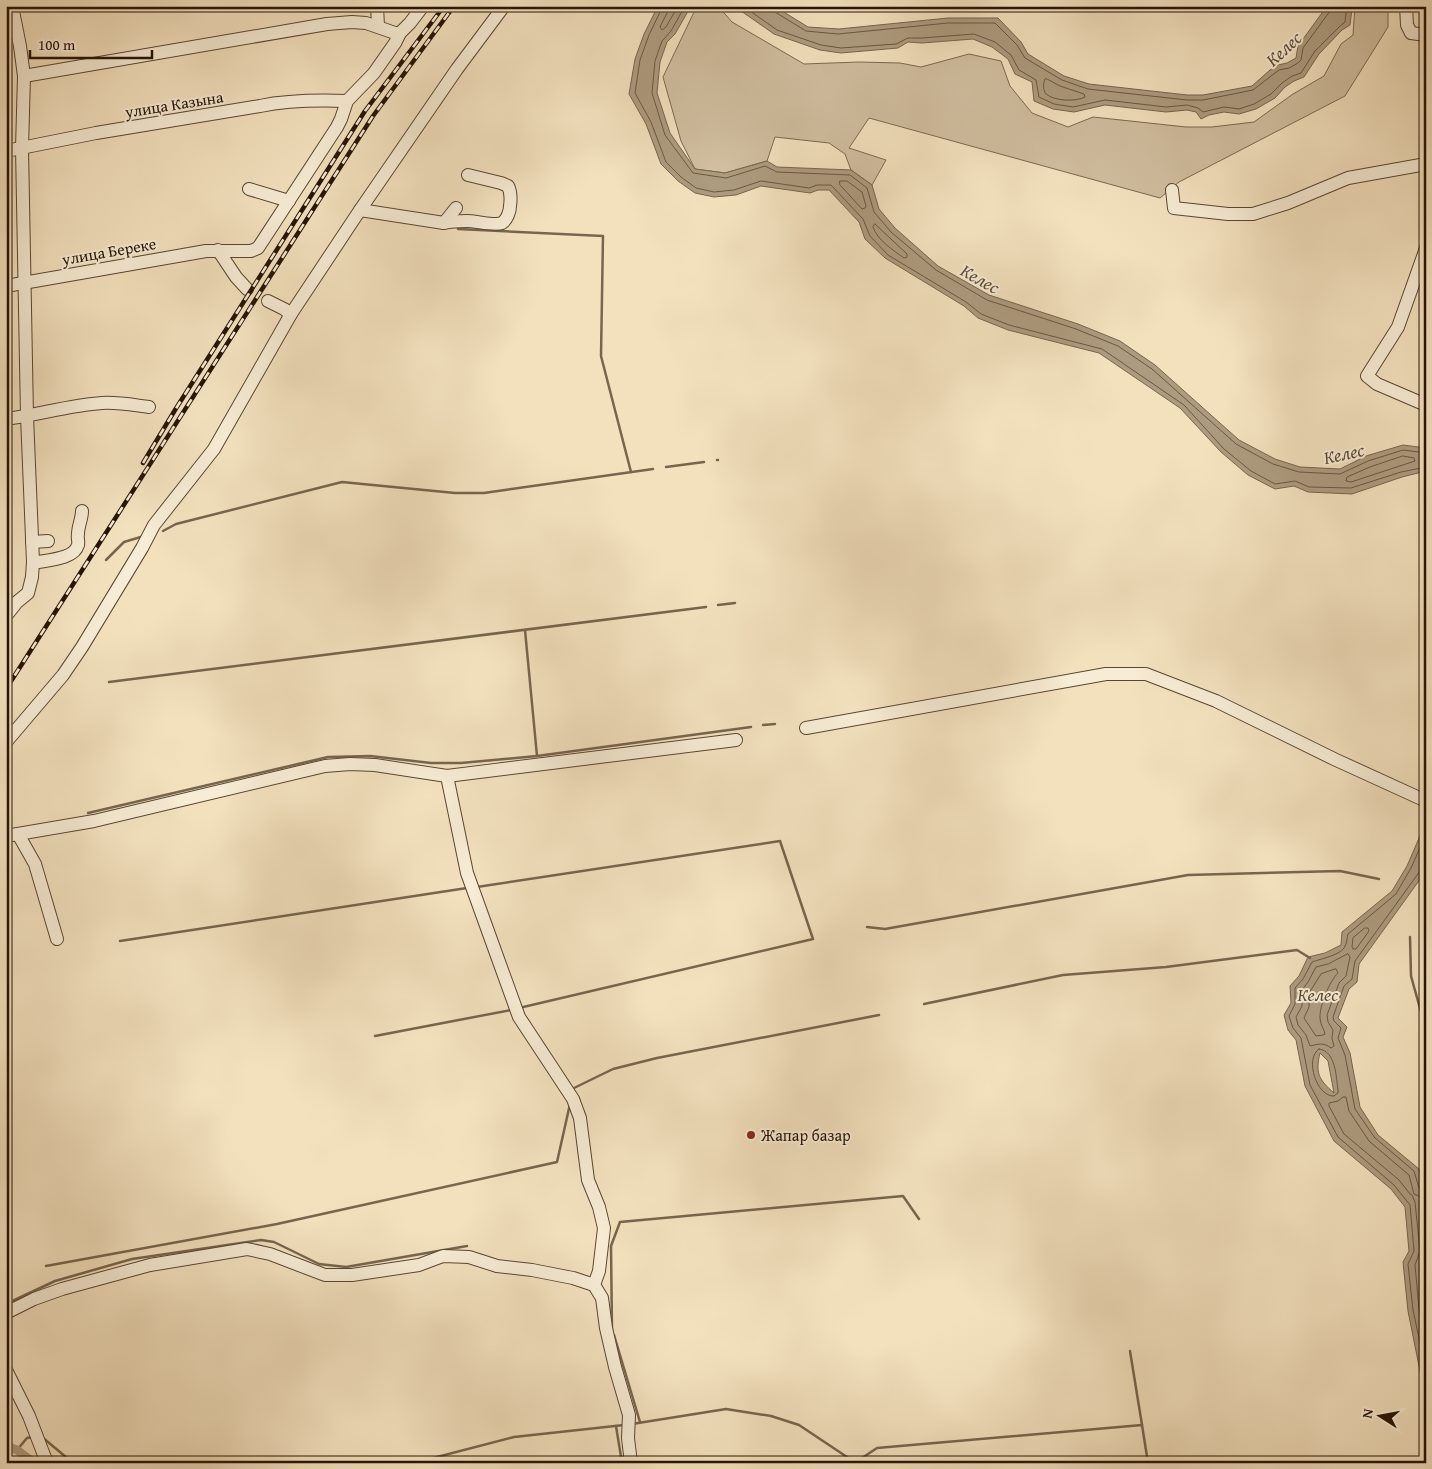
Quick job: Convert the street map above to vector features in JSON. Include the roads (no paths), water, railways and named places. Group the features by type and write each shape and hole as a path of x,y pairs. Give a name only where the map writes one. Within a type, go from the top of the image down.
{"street":[{"path":"6,616 17,602 28,593 33,564 26,416 22,148 24,76 12,6"},
{"path":"377,6 378,26"},
{"path":"248,189 288,200 341,119 348,101 374,72 400,33 423,6"},
{"path":"6,742 63,674 82,647 154,525 214,449 291,314 457,69 504,6"},
{"path":"1406,6 1407,25 1411,33 1426,35"},
{"path":"24,76 326,24 366,23 400,33"},
{"name":"улица Казына","path":"6,151 96,133 279,102 310,100 348,101"},
{"path":"1172,190 1174,208 1228,214 1253,214 1288,203 1348,178 1426,164"},
{"path":"360,210 444,222 468,221 500,224 507,218 510,207 510,191 508,186 468,175"},
{"name":"улица Береке","path":"6,286 218,250 252,251 258,248 288,200"},
{"path":"444,222 456,208"},
{"path":"1426,248 1398,327 1367,376 1377,384 1426,405"},
{"path":"218,250 236,277 247,289"},
{"path":"268,301 284,308 291,314"},
{"path":"6,420 104,403 149,407"},
{"path":"33,564 48,559 64,557 74,552 78,543 82,511"},
{"path":"32,542 48,540"},
{"path":"806,728 1106,674 1146,674 1216,701 1423,800"},
{"path":"57,939 35,864 12,835 94,820 325,766 374,765 447,776 736,740"},
{"path":"447,776 467,873 519,1017 573,1099 580,1118 588,1180 599,1207 604,1228 600,1271 594,1285"},
{"path":"6,1313 34,1298 150,1265 247,1249 270,1254 325,1275 352,1275 419,1265 443,1256 469,1257 497,1266 573,1278 594,1285 602,1298 613,1359 629,1415 628,1438 631,1463"},
{"path":"6,1370 30,1416 46,1463"}],"water":[{"name":"Келес","path":"658,6 691,6 675,34 667,42 660,62 657,93 670,133 695,169 725,173 767,161 777,167 851,170 872,185 879,209 895,228 938,266 989,295 1078,324 1120,341 1155,365 1239,440 1275,459 1300,467 1340,469 1366,456 1403,445 1426,448 1426,471 1352,494 1308,492 1294,486 1275,489 1248,475 1221,452 1180,408 1099,353 1008,330 978,318 964,306 885,258 865,239 859,222 829,190 818,190 810,193 761,186 736,195 714,197 695,193 678,181 661,164 646,124 629,94 635,59 644,34"},
{"name":"Келес","path":"734,6 774,6 808,27 839,29 948,18 998,18 1021,42 1028,54 1064,76 1089,84 1187,95 1203,95 1252,86 1270,70 1296,58 1298,46 1327,6 1352,6 1352,9 1350,25 1342,30 1319,54 1304,77 1285,87 1275,98 1256,109 1239,114 1224,112 1201,119 1196,112 1187,110 1166,112 1105,105 1074,112 1053,109 1034,101 1032,82 1015,74 1008,59 992,47 973,39 922,43 908,42 898,48 841,53 820,50 774,34"},
{"name":"Келес","path":"1426,822 1426,871 1359,964 1357,982 1349,989 1338,1018 1347,1027 1343,1037 1350,1053 1360,1107 1378,1135 1419,1169 1426,1196 1426,1401 1408,1311 1403,1262 1409,1251 1405,1207 1391,1189 1334,1141 1305,1086 1296,1040 1288,1030 1284,1015 1291,1003 1290,986 1299,976 1308,957 1325,953 1341,945 1342,932 1392,891 1407,866","holes":["1320,1053 1328,1061 1334,1093 1322,1080 1318,1071"]}],"waterway":[{"path":"458,229 603,236 601,356 631,472"},
{"path":"666,467 704,462"},
{"path":"163,531 176,524 342,482 455,493 484,493 653,469"},
{"path":"106,560 124,542 144,536"},
{"path":"718,605 735,603"},
{"path":"109,682 706,607"},
{"path":"88,813 328,757 370,756 431,763 461,763 537,756 525,630"},
{"path":"763,725 775,724"},
{"path":"537,756 751,727"},
{"path":"477,887 780,841 813,939 519,1008"},
{"path":"867,927 885,929 1188,875 1340,871 1379,879"},
{"path":"120,941 467,888"},
{"path":"1410,937 1411,976 1426,1030"},
{"path":"924,1004 1063,975 1166,967 1297,950 1310,958"},
{"path":"375,1036 511,1010"},
{"path":"573,1091 574,1088 613,1069 657,1058 879,1015"},
{"path":"46,1266 277,1224 557,1162 570,1104"},
{"path":"612,1330 611,1246 620,1222 903,1196 919,1219"},
{"path":"6,1304 55,1281 132,1259 261,1240 274,1242 319,1264 346,1267 467,1246"},
{"path":"614,1335 640,1422"},
{"path":"1130,1351 1142,1425"},
{"path":"632,1424 726,1409 771,1416 799,1425 856,1463"},
{"path":"414,1463 514,1437 624,1425"},
{"path":"856,1462 877,1448 1142,1425 1148,1463"},
{"path":"616,1426 622,1463"},
{"path":"17,1450 27,1438 32,1437"},
{"path":"42,1437 73,1463"},
{"path":"6,1446 17,1450 34,1463"},
{"path":"51,1459 55,1463"}],"railway":[{"path":"143,463 365,111 444,6"},
{"path":"6,689 373,116 454,6"}],"place":[{"name":"Жапар базар","path":"751,1135"}]}
